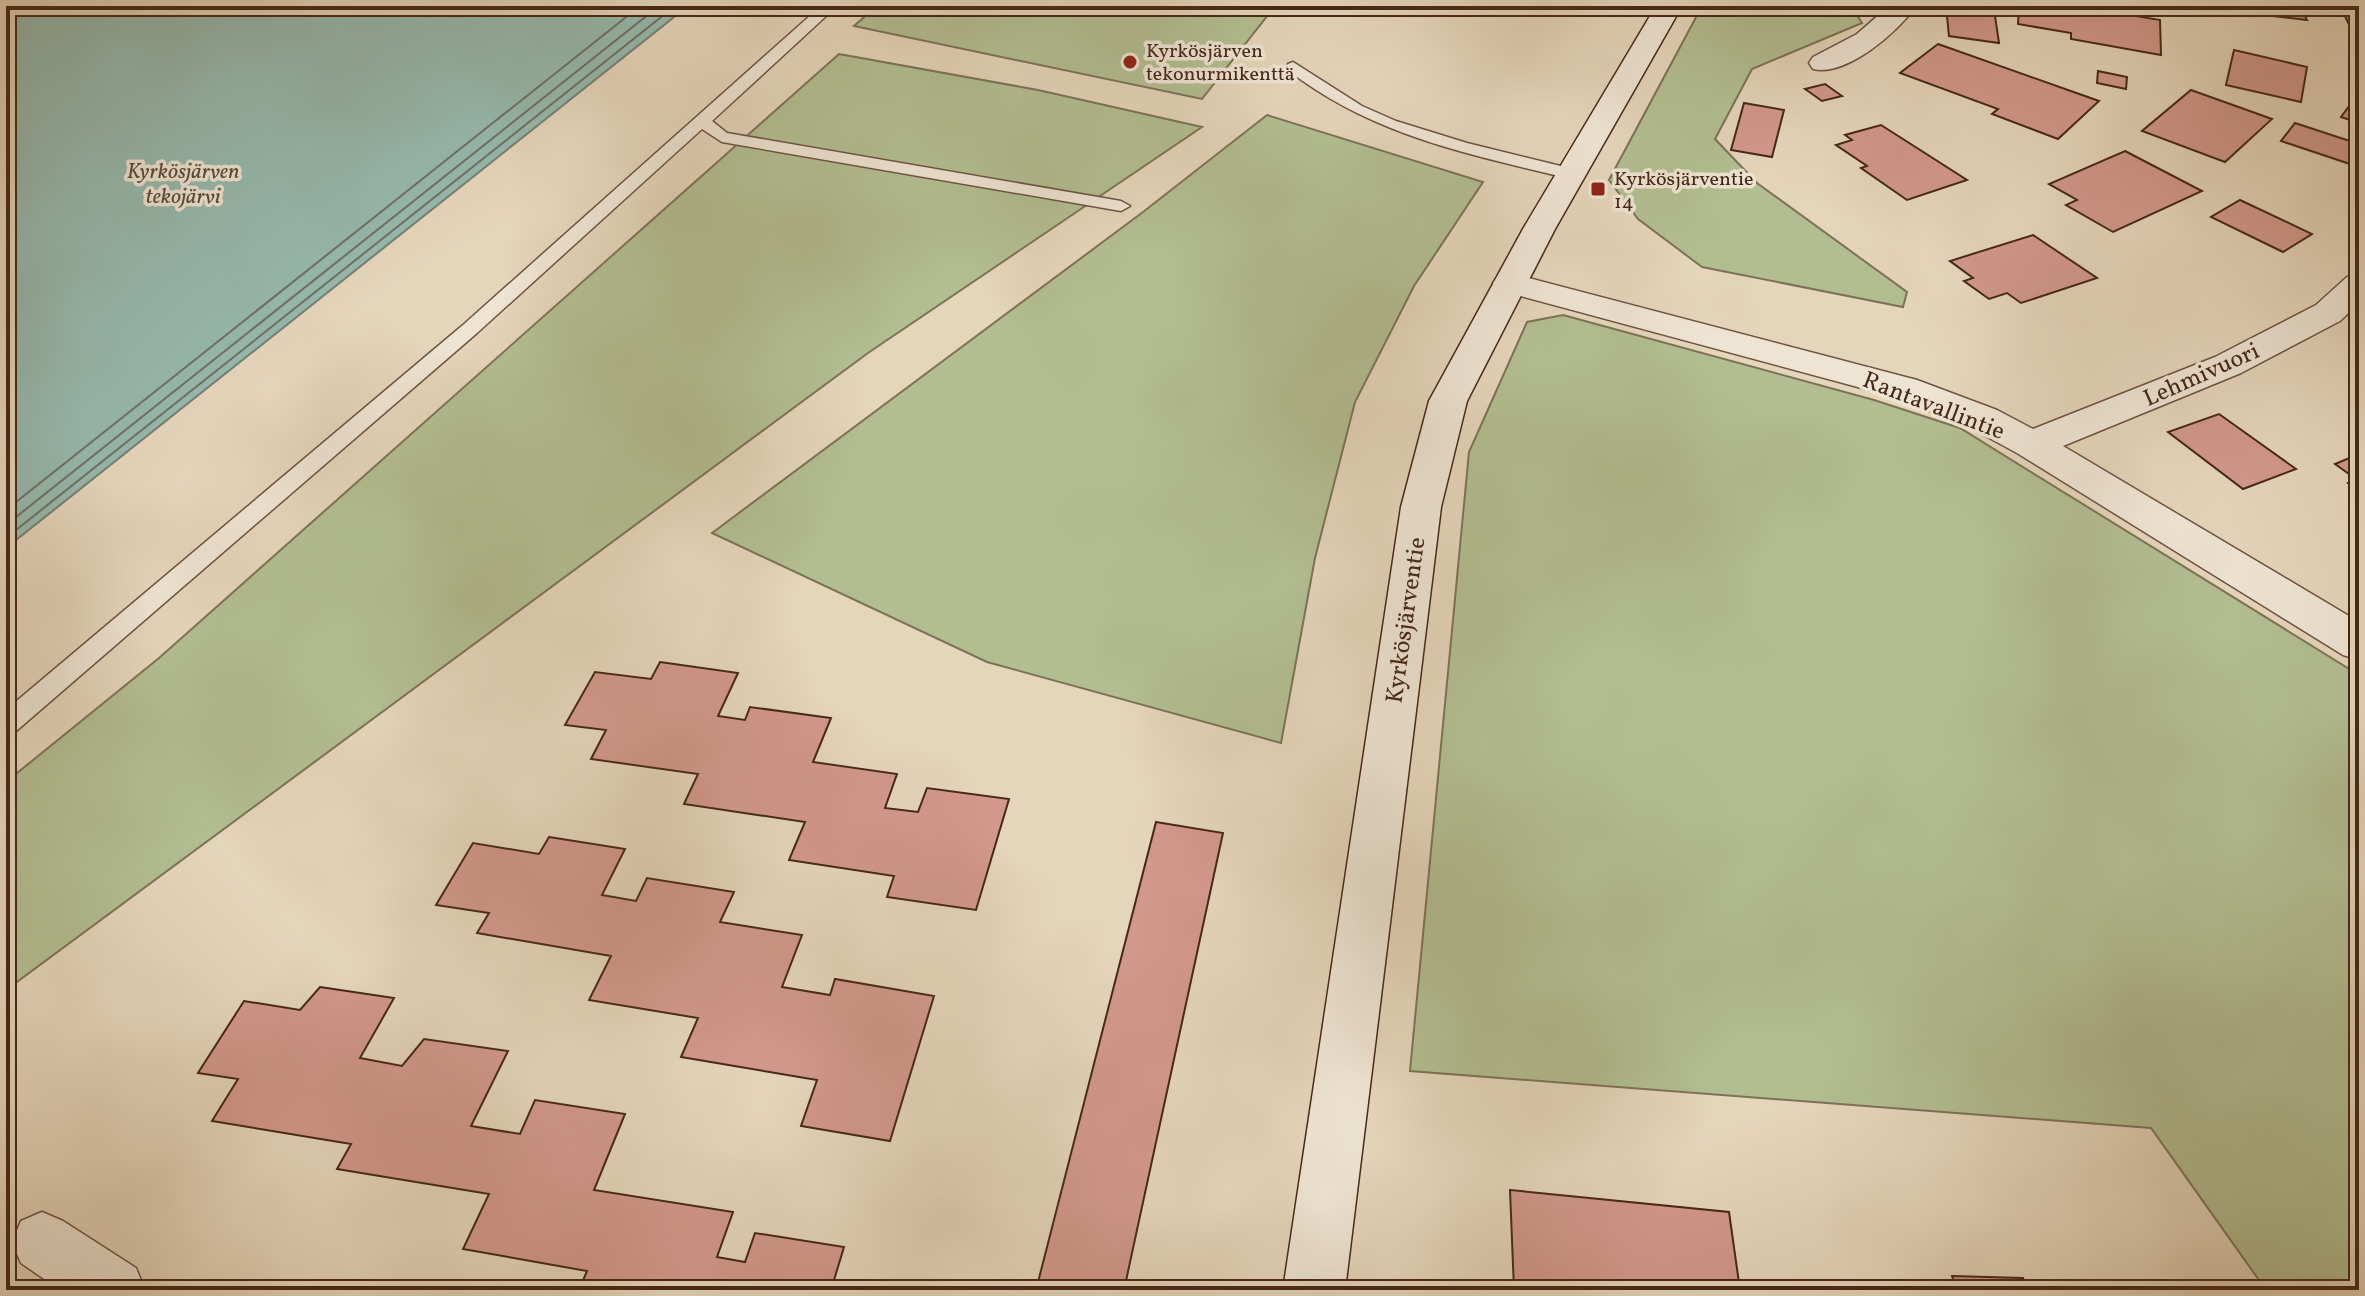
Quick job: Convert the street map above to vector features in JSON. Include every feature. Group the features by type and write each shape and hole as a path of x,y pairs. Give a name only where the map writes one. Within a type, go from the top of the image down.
{"street":[{"name":"Kyrkösjärventie","path":"1314,1290 1421,507 1448,401 1510,283 1669,6"},
{"path":"1823,63 1861,45 1890,24 1903,6"},
{"name":"Rantavallintie","path":"1510,283 1904,388 1984,419 2031,444 2359,643"},
{"name":"Lehmivuori","path":"2031,444 2228,365 2328,313 2359,284"},
{"path":"42,1242 114,1290"}],"lane":[{"path":"6,725 470,329 830,6"},
{"path":"1293,67 1361,114 1440,143 1571,174"},
{"path":"701,120 722,137 1121,206"}],"green space":[{"name":"Kyrkösjärven tekonurmikenttä","path":"877,6 1275,6 1202,99 854,26"},
{"path":"1702,6 1851,6 1862,23 1752,69 1715,139 1757,183 1907,292 1903,307 1702,267 1638,219 1609,180"},
{"path":"839,54 1038,90 1202,127 868,353 6,990 6,782 159,658"},
{"path":"1267,115 1483,182 1414,286 1355,402 1315,558 1281,743 987,662 712,533 1143,212"},
{"path":"1563,315 1874,400 1960,428 2359,675 2359,1290 2266,1290 2151,1128 1410,1071 1469,452 1527,322"}],"water":[{"name":"Kyrkösjärven tekojärvi","path":"6,6 688,6 6,548"}],"building":[{"path":"1946,6 1994,9 1999,43 1949,36"},
{"path":"2019,6 2076,6 2160,20 2161,55 2071,39 2071,33 2018,24"},
{"path":"2245,6 2300,6 2307,20 2247,13"},
{"path":"2340,6 2359,8 2359,36 2354,35"},
{"path":"1938,44 2099,101 2058,139 1992,114 1998,109 1900,73"},
{"path":"2234,50 2307,67 2301,102 2226,85"},
{"path":"2098,71 2127,77 2126,89 2097,83"},
{"path":"1825,84 1842,96 1822,101 1805,89"},
{"path":"2191,90 2272,119 2225,162 2142,131"},
{"path":"2353,101 2359,103 2359,123 2341,117"},
{"path":"1744,103 1784,110 1772,157 1731,150"},
{"path":"2295,123 2359,144 2359,167 2281,141"},
{"path":"1881,125 1967,180 1907,200 1861,168 1867,166 1836,145 1852,140 1845,135"},
{"path":"2125,151 2202,191 2113,232 2066,205 2077,200 2049,184"},
{"path":"2240,200 2312,234 2283,252 2211,217"},
{"path":"2033,235 2097,278 2021,303 2007,293 1989,299 1964,281 1973,278 1950,261"},
{"path":"2219,414 2296,469 2243,489 2168,432"},
{"path":"2359,454 2359,490 2348,483 2356,479 2335,464"},
{"path":"660,662 738,673 718,716 745,720 750,707 831,718 813,762 897,774 885,808 918,812 927,788 1009,799 976,910 887,897 894,876 789,860 805,822 684,804 698,774 591,759 606,730 565,725 595,672 651,679"},
{"path":"1156,822 1223,833 1124,1290 1036,1290"},
{"path":"549,837 625,849 602,895 636,901 647,878 734,892 720,922 802,935 782,987 830,995 835,979 934,996 890,1141 801,1126 817,1080 681,1057 698,1018 589,1000 611,956 477,933 489,913 436,905 473,843 539,854"},
{"path":"320,987 394,998 360,1058 402,1066 424,1039 508,1051 471,1126 520,1134 535,1100 625,1114 594,1190 733,1212 717,1257 745,1262 755,1233 844,1247 831,1290 579,1290 587,1271 463,1249 489,1194 337,1169 351,1144 212,1121 238,1079 198,1073 244,1001 300,1010"},
{"path":"1510,1190 1729,1212 1740,1290 1514,1290"},
{"path":"1952,1276 2023,1278 2027,1290 1957,1290"}],"place":[{"name":"Kyrkösjärven tekonurmikenttä","path":"1130,62"},
{"name":"Kyrkösjärventie 14","path":"1598,189"}]}
